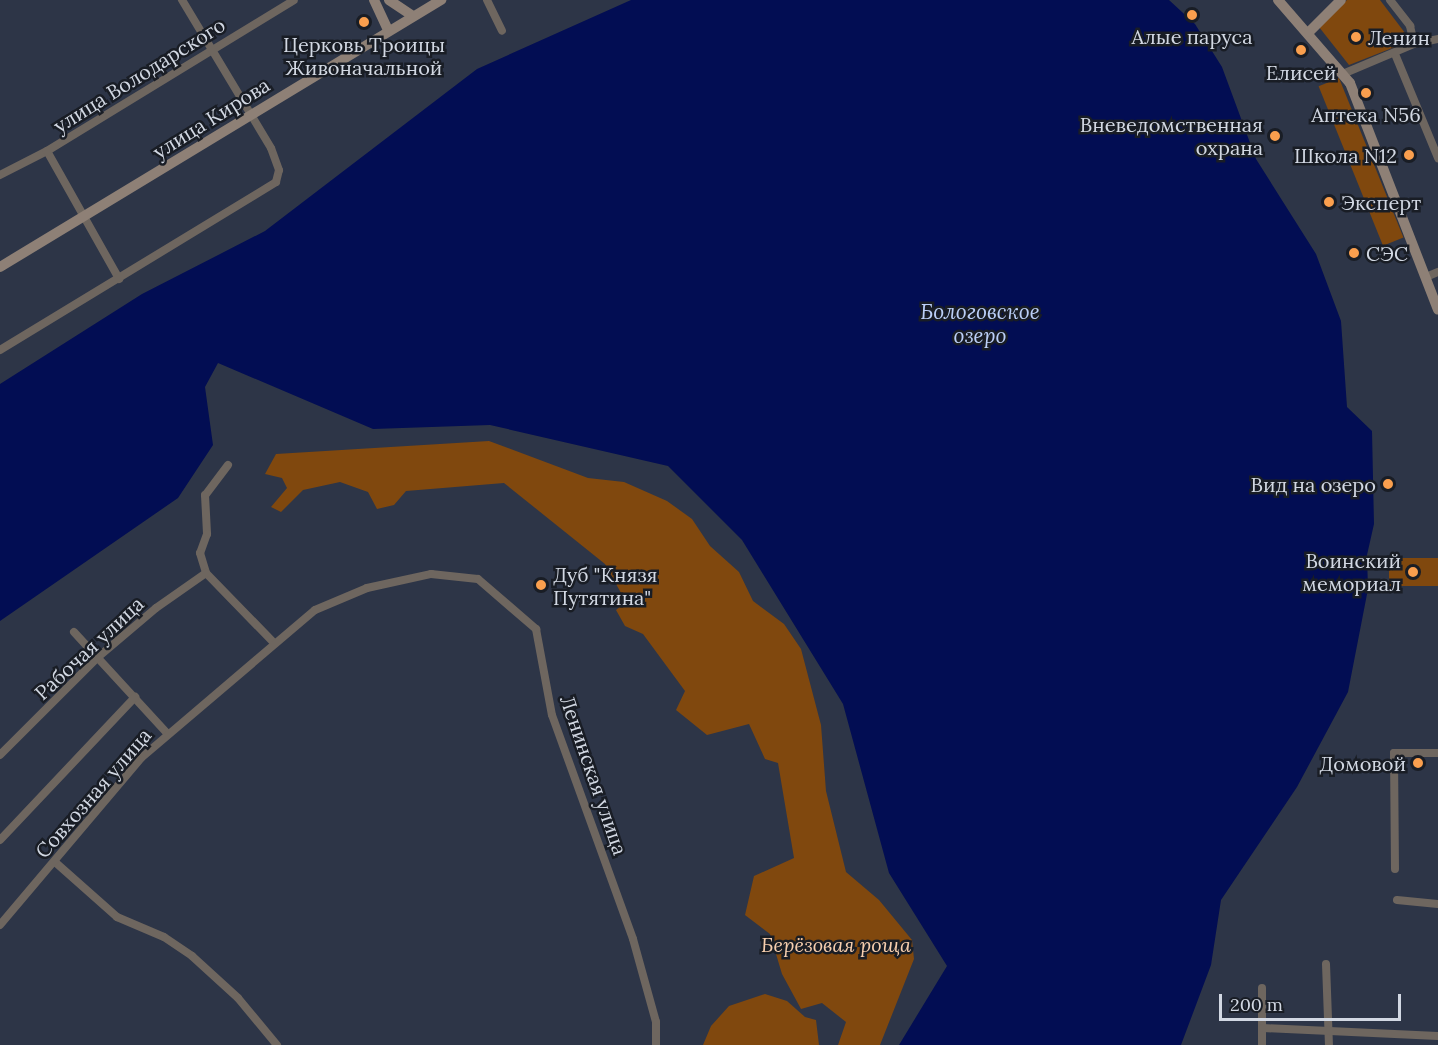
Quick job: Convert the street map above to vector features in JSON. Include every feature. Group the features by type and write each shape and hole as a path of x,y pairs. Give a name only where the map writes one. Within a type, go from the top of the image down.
{"main road":[{"path":"374,0 388,30"},
{"path":"389,0 412,16"},
{"name":"улица Кирова","path":"0,267 441,0"},
{"path":"1278,0 1310,32 1345,73 1438,310"},
{"path":"1310,32 1341,0"}],"street":[{"path":"0,350 276,182 278,162 182,0"},
{"name":"улица Володарского","path":"0,175 47,151 294,0"},
{"path":"487,0 502,31"},
{"path":"1390,0 1410,26 1414,44"},
{"path":"1345,73 1395,54 1414,44 1438,39"},
{"path":"1395,54 1438,159"},
{"path":"47,151 118,279"},
{"path":"1426,276 1438,272"},
{"path":"228,465 205,495 207,534 201,553 206,573 274,644"},
{"name":"Рабочая улица","path":"0,755 97,658 156,608 206,573"},
{"name":"Ленинская улица","path":"274,644 315,610 367,588 431,574 478,579 536,629 552,715 633,939 656,1022 656,1045"},
{"path":"74,632 167,733"},
{"name":"Совхозная улица","path":"0,925 141,758 167,733 274,644"},
{"path":"0,840 135,697"},
{"path":"1395,869 1394,753 1438,753"},
{"path":"55,862 117,917 164,936 192,956 238,998 277,1045"},
{"path":"1398,900 1438,904"},
{"path":"1326,964 1329,1045"},
{"path":"1262,988 1262,1045"},
{"path":"1263,1028 1438,1036"}],"green space":[{"path":"1347,0 1380,0 1405,33 1405,43 1349,65 1319,27"},
{"path":"1339,78 1403,237 1383,246 1319,86"},
{"name":"Берёзовая роща","path":"489,441 588,478 624,482 667,501 692,519 710,546 739,572 753,601 784,624 801,649 821,725 826,791 846,872 879,900 912,940 914,959 880,1045 838,1045 846,1022 822,1003 801,1009 782,974 770,934 745,915 754,876 794,858 778,763 765,759 749,724 707,735 676,710 685,691 643,634 625,626 616,610 626,602 605,564 504,483 406,491 394,505 377,509 368,492 340,482 303,490 281,512 271,507 287,488 282,478 265,474 276,454"},
{"path":"1389,558 1438,558 1438,586 1389,586"},
{"name":"Берёзовая роща","path":"765,994 787,1001 805,1017 816,1020 819,1045 703,1045 711,1026 729,1006"}],"water":[{"name":"Бологовское озеро","path":"631,0 1169,0 1195,24 1222,67 1256,159 1316,254 1341,321 1347,407 1372,431 1374,524 1367,555 1368,589 1348,692 1297,787 1221,900 1211,965 1181,1045 899,1045 947,966 889,873 843,704 742,540 668,466 490,425 373,429 218,363 205,387 213,445 178,498 0,621 0,384 142,294 265,231 477,69"}],"place":[{"name":"Алые паруса","path":"1192,15"},
{"name":"Церковь Троицы Живоначальной","path":"364,22"},
{"name":"Ленин","path":"1356,37"},
{"name":"Елисей","path":"1301,50"},
{"name":"Аптека N56","path":"1366,93"},
{"name":"Вневедомственная охрана","path":"1275,136"},
{"name":"Школа N12","path":"1409,155"},
{"name":"Эксперт","path":"1329,202"},
{"name":"СЭС","path":"1354,253"},
{"name":"Вид на озеро","path":"1388,484"},
{"name":"Воинский мемориал","path":"1413,572"},
{"name":"Дуб \"Князя Путятина\"","path":"541,585"},
{"name":"Домовой","path":"1418,763"}]}
